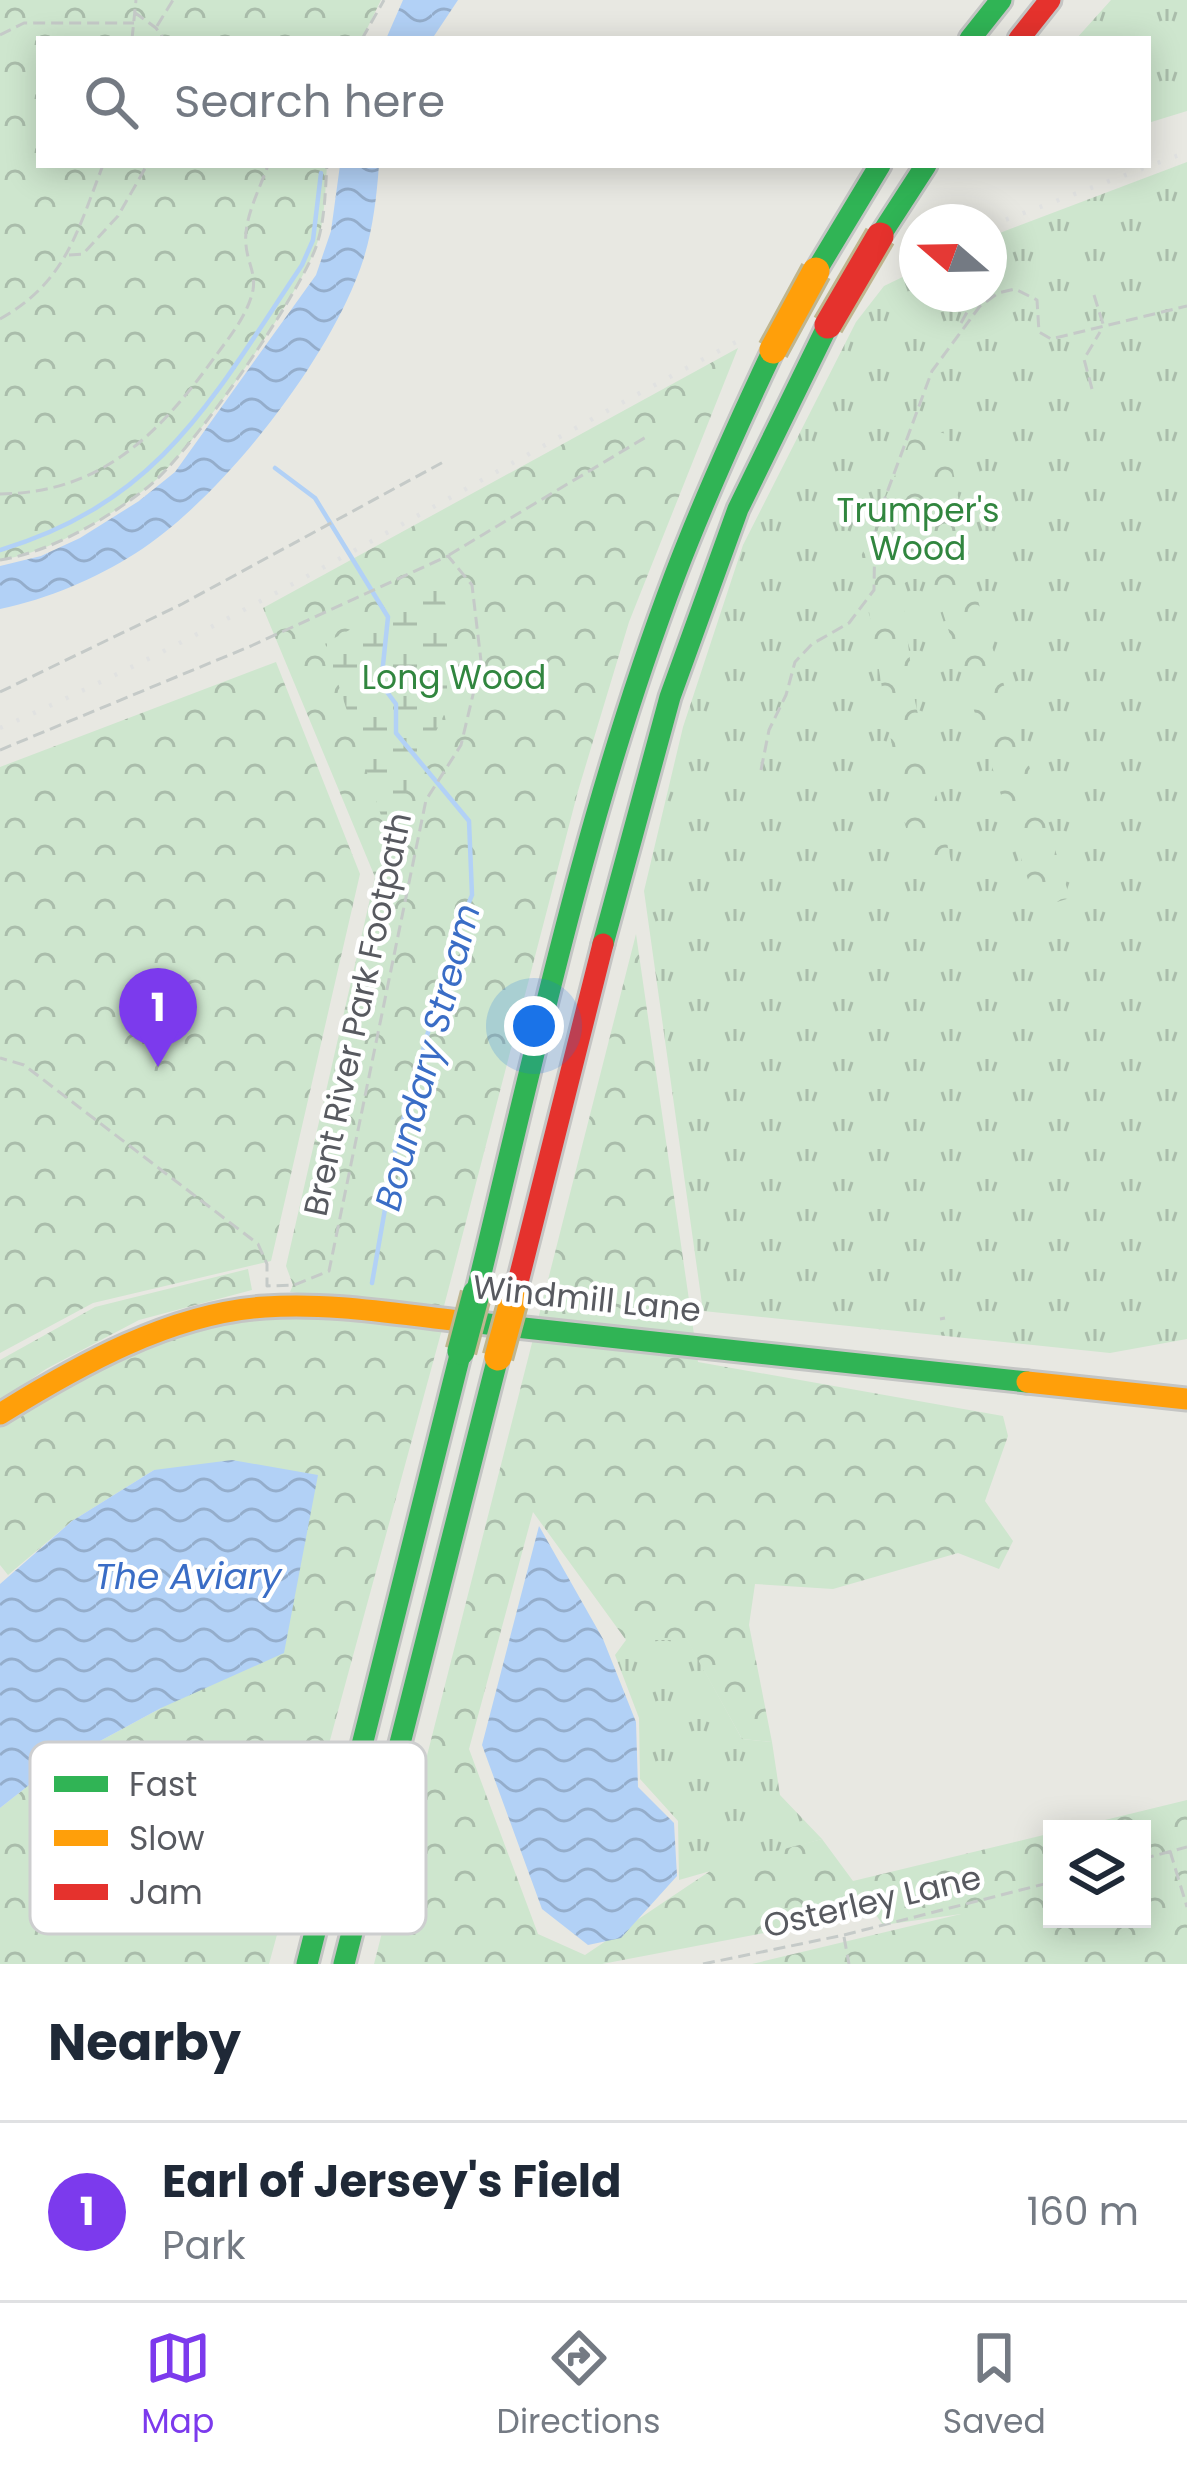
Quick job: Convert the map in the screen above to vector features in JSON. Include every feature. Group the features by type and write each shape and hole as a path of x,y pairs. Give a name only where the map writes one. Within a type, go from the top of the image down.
{"main road":[{"path":"972,36 1001,0"},
{"path":"1021,36 1050,0"},
{"path":"363,1742 626,710 688,537 773,350 878,168"},
{"path":"400,1742 644,782 670,698 738,509 828,325 924,168"},
{"name":"Windmill Lane","path":"0,1414 51,1381 183,1325 259,1307 381,1312 1187,1399"},
{"path":"307,1964 315,1934"},
{"path":"344,1964 352,1934"}],"path":[{"path":"132,36 136,0"},
{"path":"156,28 173,0"},
{"path":"364,36 384,0"},
{"path":"134,12 162,36"},
{"path":"0,34 24,23 134,23"},
{"path":"0,319 30,302 52,280 68,255 102,168"},
{"path":"68,255 83,254 110,225 145,168"},
{"path":"0,494 51,487 116,462 146,440 193,388 249,303 253,268 245,241 267,168"},
{"path":"0,560 74,534 150,486 182,451 267,333 314,253 322,227 327,168"},
{"path":"958,330 988,299 1016,289 1037,300 1039,332 1052,339 1187,306"},
{"path":"1094,295 1104,329"},
{"path":"761,770 769,730 795,662 812,644 849,623 874,590 875,525 923,390 968,312"},
{"path":"1092,389 1084,359 1104,329"},
{"path":"0,751 448,556 646,437"},
{"path":"0,692 182,604 448,460"},
{"name":"Brent River Park Footpath","path":"0,1058 24,1065 258,1244 268,1286 293,1286 329,1271 426,800 461,745 481,661 472,585 448,556"},
{"path":"1151,1856 1187,1847"},
{"path":"1170,1851 1187,1907"},
{"name":"Osterley Lane","path":"703,1964 844,1935 1043,1884"},
{"path":"844,1935 850,1964"}],"green space":[{"path":"0,0 381,0 363,36 36,36 36,168 327,168 325,196 316,247 288,302 215,410 167,469 132,499 78,533 0,560"},
{"path":"1111,0 1187,0 1187,111 1151,122 1151,36 1079,36"},
{"path":"1187,162 1187,1339 1110,1353 703,1311 644,891 683,727 743,545 856,322 884,286 899,279 899,312 1007,312 1007,230"},
{"name":"Long Wood","path":"738,348 629,622 578,791 443,1310 290,1292 293,1285 286,1266 375,877 263,608"},
{"name":"Trumper's Wood","path":"916,425 946,434 978,601 1070,898 1037,908 929,569 901,585 915,701 951,861 935,876 913,869 860,559"},
{"path":"440,582 463,675 387,834 325,643"},
{"path":"276,662 360,874 271,1261 93,1303 0,1353 0,767"},
{"path":"636,934 698,1362 1003,1416 1008,1436 985,1501 1013,1541 999,1569 958,1553 833,1589 755,1584 749,1625 772,1742 742,1739 687,1640 626,1640 533,1512 469,1749 538,1934 585,1955 716,1867 822,1839 853,1881 1043,1835 1043,1928 1151,1928 1151,1820 1105,1820 1187,1800 1187,1964 752,1964 961,1914 883,1925 874,1912 602,1964 374,1964 382,1934 426,1934 426,1760"},
{"path":"248,1269 252,1290 139,1320 46,1369 0,1401 0,1360 95,1307"},
{"path":"261,1315 444,1322 330,1742 98,1742 161,1708 154,1470 72,1521 8,1575 0,1565 0,1421 55,1384 167,1339"},
{"path":"687,1639 742,1739 772,1742 780,1795 822,1839 679,1880 678,1821 640,1779 639,1718 615,1655 626,1640"},
{"path":"30,1784 30,1934 277,1934 269,1964 0,1964 0,1808"}],"water":[{"path":"403,0 458,0 434,36 387,36"},
{"path":"340,168 379,168 365,254 338,318 291,394 232,468 168,530 136,553 71,587 0,609 0,566 41,556 80,538 175,472 316,275 331,231"},
{"name":"The Aviary","path":"232,1460 318,1475 284,1653 98,1742 30,1742 30,1784 0,1808 0,1584 72,1521 154,1470"},
{"path":"539,1526 603,1639 636,1722 638,1787 674,1823 677,1876 621,1938 588,1945 542,1909 482,1745"}],"waterway":[{"path":"0,550 56,529 103,504 178,439 302,265 313,240 321,173"},
{"name":"Boundary Stream","path":"275,468 315,498 388,617 381,684 396,704 396,733 469,821 472,895 456,934 397,1141 372,1283"}],"railway":[{"path":"1151,165 1187,152"},
{"path":"1007,219 1144,168"},
{"path":"0,728 280,591 738,341"}],"traffic: fast":[{"path":"972,36 1001,0"},
{"path":"816,271 878,168"},
{"path":"880,236 924,168"},
{"path":"603,944 670,697 738,509 828,325"},
{"path":"476,1294 565,931 615,751 686,547 773,350"},
{"path":"461,1351 476,1294"},
{"path":"469,1322 1027,1382"},
{"path":"363,1742 461,1351"},
{"path":"400,1742 498,1357"},
{"path":"307,1964 315,1934"},
{"path":"344,1964 352,1934"}],"traffic: slow":[{"path":"773,350 816,271"},
{"path":"498,1357 514,1298"},
{"path":"0,1414 127,1344 230,1311 316,1306 469,1322"},
{"path":"1027,1382 1187,1399"}],"traffic: jam":[{"path":"1021,36 1050,0"},
{"path":"828,325 880,236"},
{"path":"514,1298 603,944"}],"place":[{"name":"Earl of Jersey's Field","path":"158,1067"}]}
